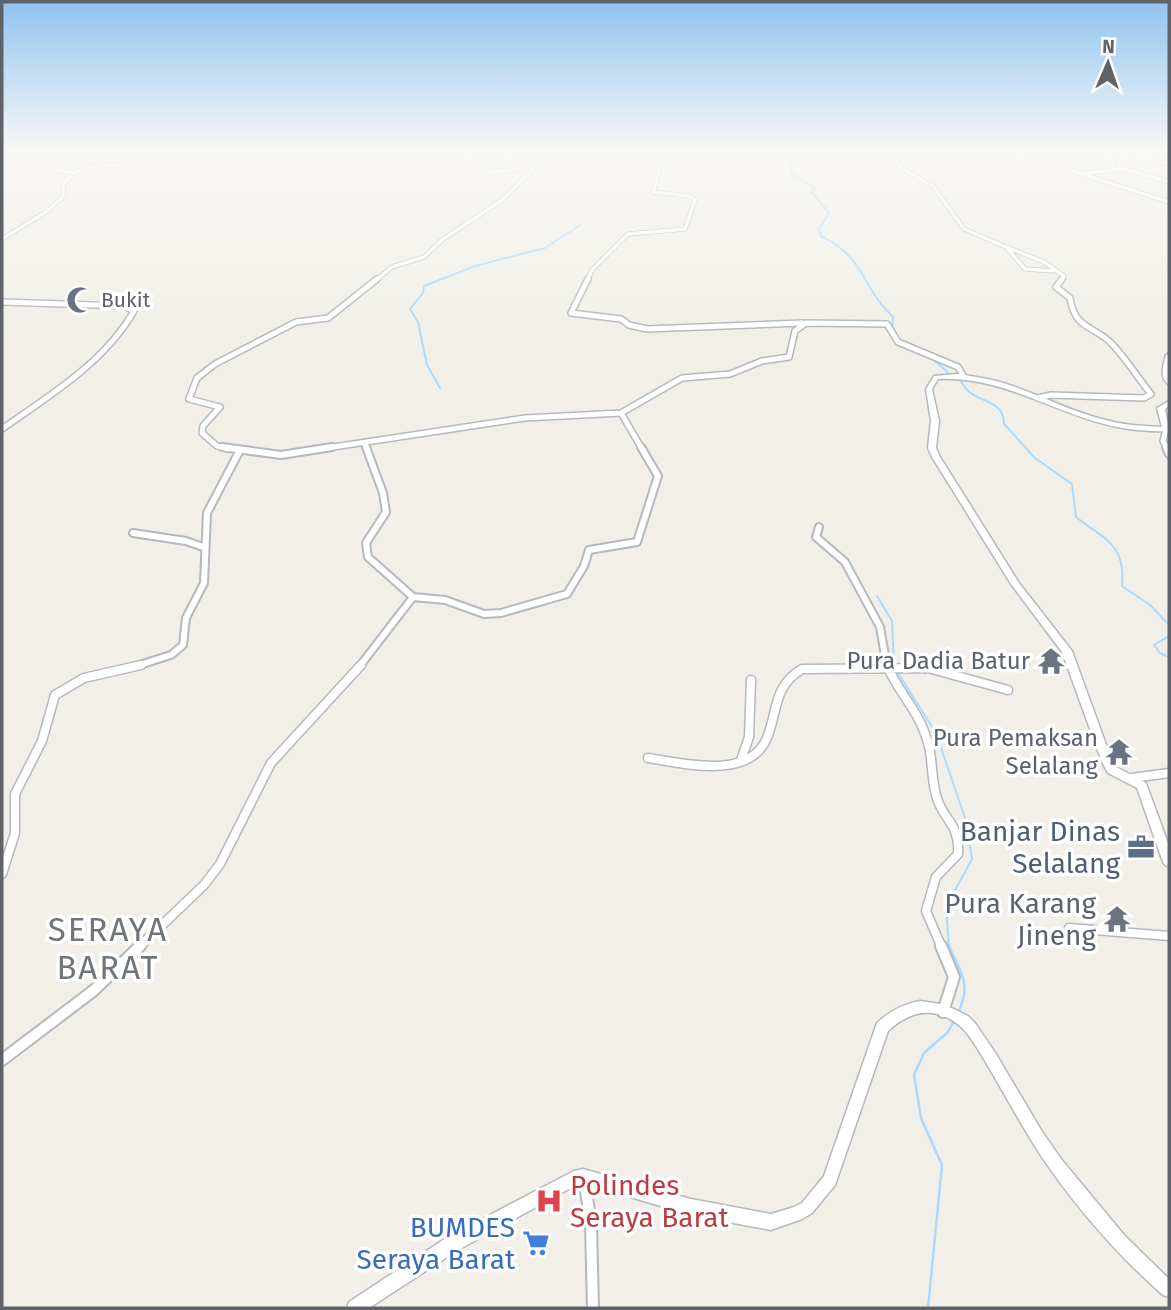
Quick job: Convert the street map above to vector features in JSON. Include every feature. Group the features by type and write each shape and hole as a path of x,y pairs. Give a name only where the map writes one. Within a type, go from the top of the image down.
{"street":[{"path":"2,239 45,210"},
{"path":"487,210 443,239 424,257 390,268 328,318 318,322 296,322 222,359 195,382 189,399 220,407 203,426 204,436 217,446 239,452 281,455 525,418 621,413 682,378 730,374 762,361 789,357 795,331 806,323"},
{"path":"692,210 685,229 628,234 592,270 571,313 621,319 629,326 647,329 806,323 887,324 898,342 958,367 964,377"},
{"path":"948,210 962,228 1044,262 1064,277 1056,287 1070,298 1077,319 1088,330 1111,342 1152,396 1115,398 1051,395 1038,398"},
{"path":"1006,247 1026,269 1054,271"},
{"path":"2,302 110,305 134,310 128,325 114,342 74,378 2,429"},
{"path":"1169,355 1165,372 1169,383"},
{"path":"1167,429 1110,424 1038,398 964,377 936,377 929,385 935,421 932,448 936,457 1015,584 1067,651 1110,768 1142,786 1169,859"},
{"path":"1169,403 1161,408 1167,429 1163,441 1169,454"},
{"path":"365,443 383,486 385,511 382,521 369,535 365,551 377,566 413,597 445,600 484,614 501,614 570,592 591,548 637,542 658,476 651,460 632,440 621,413"},
{"path":"2,874 15,833 18,787 42,741 55,695 85,678 151,660 179,649 185,641 186,618 204,583 203,547 207,513 239,452"},
{"path":"819,527 816,537 845,562 880,627 887,667 903,699 923,727 933,755 936,796 959,836 958,854 936,877 926,911 954,982 944,1012"},
{"path":"133,533 186,541 203,547"},
{"path":"2,1060 93,991 204,885 220,864 271,763 368,657 413,597"},
{"path":"648,758 725,766 739,763 765,744 775,700 795,672 803,669 928,668 1008,690"},
{"path":"739,763 745,755 749,737 751,680"},
{"path":"1132,778 1151,773 1169,773"},
{"path":"1069,928 1169,936"},
{"path":"355,1308 452,1244 562,1183 583,1176 691,1207 771,1222 797,1214 830,1180 882,1027 901,1010 924,1006 966,1021 1043,1146 1122,1243 1169,1289"},
{"path":"583,1176 591,1224 593,1308"}],"waterway":[{"path":"827,210 829,213 819,229 821,236 836,245 856,264 875,295 893,317 892,327"},
{"path":"440,388 427,365 418,322 410,309 423,293 424,286 475,266 545,248 580,225"},
{"path":"933,359 952,376"},
{"path":"960,380 970,393 998,408 1004,424 1035,458 1072,484 1076,517 1104,538 1117,552 1121,561 1122,586 1150,605 1169,625"},
{"path":"877,596 892,621 894,665"},
{"path":"1169,636 1154,645 1160,653 1169,657"},
{"path":"896,670 936,733 966,821 972,859 946,907 949,948"},
{"path":"949,946 961,972 964,986 958,1013"},
{"path":"928,1308 942,1165 921,1118 914,1075 924,1053 948,1032 954,1021"}],"place":[{"name":"Bukit","path":"80,300"},
{"name":"Pura Dadia Batur","path":"1051,661"},
{"name":"Pura Pemaksan Selalang","path":"1119,752"},
{"name":"Banjar Dinas Selalang","path":"1141,847"},
{"name":"Pura Karang Jineng","path":"1117,919"},
{"name":"Polindes Seraya Barat","path":"549,1201"},
{"name":"BUMDES Seraya Barat","path":"536,1243"}],"district":[{"name":"SERAYA BARAT","path":"108,949"}]}
